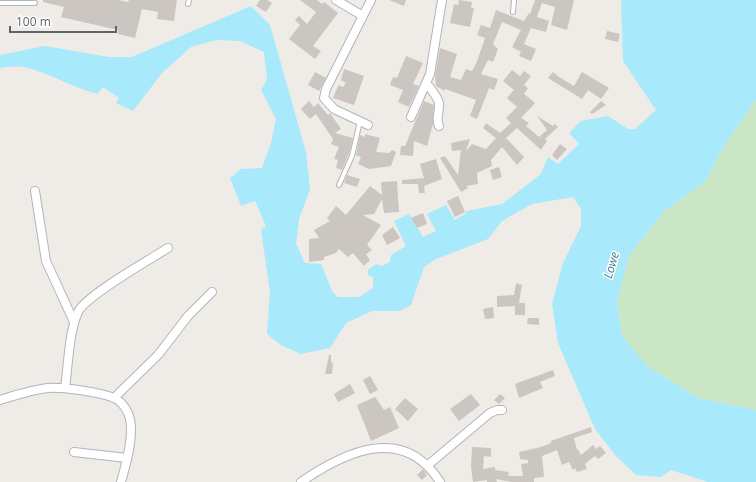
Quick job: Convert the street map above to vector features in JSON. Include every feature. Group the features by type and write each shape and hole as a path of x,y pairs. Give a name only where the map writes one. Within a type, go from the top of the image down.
{"street":[{"path":"336,0 363,16"},
{"path":"368,125 334,109 324,98 326,89 371,0"},
{"path":"411,117 427,84 442,0"},
{"path":"427,84 438,101 439,110 437,120 439,126"},
{"path":"35,191 46,261 74,322"},
{"path":"65,388 74,322 78,311 92,297 168,248"},
{"path":"114,398 158,355 188,316 212,292"},
{"path":"0,400 39,389 65,388 114,398 123,405 130,422 130,440 121,482"},
{"path":"428,465 490,414 497,410 502,410"},
{"path":"301,482 324,467 367,449 385,447 414,454 428,465 440,482"},
{"path":"74,452 127,458"}],"lane":[{"path":"513,12 514,0"},
{"path":"0,3 35,3"},
{"path":"339,184 352,156 360,122"}],"green space":[{"path":"756,100 756,410 698,398 647,366 622,335 617,301 629,256 664,211 706,181 724,146"}],"water":[{"name":"Lowe","path":"756,0 756,100 724,146 706,181 664,211 629,256 617,301 622,335 647,366 698,398 756,410 756,482 708,482 671,470 661,477 636,475 616,456 595,429 558,343 552,304 563,263 581,226 581,209 573,197 532,204 502,221 488,239 436,259 424,267 411,305 400,311 372,311 346,323 330,348 301,354 281,345 267,334 270,292 261,230 266,226 255,201 241,206 230,178 241,169 262,168 271,143 276,119 261,90 267,79 264,52 240,41 216,40 191,47 162,73 133,111 116,103 119,98 103,87 98,94 22,66 0,68 0,55 45,46 109,57 132,57 251,6 270,25 306,152 310,189 299,219 296,244 305,263 321,264 333,293 338,297 359,297 373,288 373,277 368,275 368,270 376,264 382,266 390,262 391,255 406,246 394,221 409,214 423,237 436,231 427,214 446,205 455,220 467,211 502,204 541,174 548,157 558,164 579,144 569,133 581,121 608,116 628,129 635,129 656,110 623,61 621,1"}],"building":[{"path":"43,0 118,0 128,2 129,0 177,0 174,21 157,19 158,12 142,9 135,38 118,34 118,30 61,17 64,7 43,2"},
{"path":"260,0 267,0 272,3 266,12 256,6"},
{"path":"300,0 317,0 322,4 324,2 338,13 313,46 321,51 315,59 289,39 300,25 295,20 299,16 307,24 316,12"},
{"path":"389,0 406,0 404,6"},
{"path":"459,0 472,2 471,8 474,8 470,27 450,23 454,4 458,5"},
{"path":"535,0 574,0 567,30 551,25 555,7 542,3 537,17 549,21 546,32 531,28 524,44 536,49 531,61 519,56 521,52 512,47 521,30 502,22 493,44 498,49 493,62 488,60 481,74 498,79 494,90 489,88 477,119 470,116 476,100 445,89 445,91 436,86 435,76 440,48 457,54 450,77 461,80 466,69 472,71 476,64 485,38 477,35 481,25 490,28 496,10 524,21 529,13 530,14"},
{"path":"607,31 620,34 618,42 605,39"},
{"path":"406,56 423,63 413,84 419,86 409,107 398,102 403,90 390,85 393,77 397,78"},
{"path":"344,69 364,76 354,105 333,98 338,86 343,87 346,83 341,80"},
{"path":"512,70 520,76 524,71 531,76 524,85 528,88 524,94 535,103 521,118 529,123 526,126 539,137 547,130 537,116 553,126 555,124 558,127 545,139 547,141 541,150 517,128 506,138 524,157 517,165 502,147 491,160 492,166 477,173 478,184 466,186 468,188 461,192 440,158 445,156 458,175 461,150 452,151 451,143 470,139 466,151 472,144 486,149 496,138 483,128 486,123 500,133 511,123 506,118 517,107 507,98 514,90 503,81"},
{"path":"315,72 326,78 319,91 308,85"},
{"path":"553,72 574,86 582,72 609,88 601,99 588,90 582,99 548,78"},
{"path":"309,101 314,107 318,103 328,115 330,113 341,129 335,133 353,138 342,170 336,168 338,160 334,159 339,147 331,144 333,139 316,114 310,119 301,109"},
{"path":"424,101 434,105 433,124 427,146 414,141 413,156 400,155 401,146 405,146"},
{"path":"601,101 606,105 592,114 590,112"},
{"path":"365,134 380,138 376,152 389,153 392,150 396,152 391,166 369,169 358,164 361,157 356,155 360,135 365,137"},
{"path":"560,144 567,149 557,160 552,155"},
{"path":"436,159 442,179 424,186 425,193 419,193 418,184 402,184 402,180 424,178 420,164"},
{"path":"499,167 502,177 493,180 490,170"},
{"path":"347,175 360,179 357,187 344,183"},
{"path":"397,181 399,212 384,213 382,199 374,214 363,215 381,225 367,245 372,250 366,254 370,260 364,266 353,253 348,257 339,249 336,253 324,257 324,260 309,262 309,239 319,238 314,230 330,221 327,218 336,206 346,215 370,186 382,195 381,182"},
{"path":"458,196 465,212 455,217 447,201"},
{"path":"423,213 427,224 417,228 411,218"},
{"path":"393,227 400,238 387,245 382,235"},
{"path":"516,283 522,285 519,303 525,303 525,315 515,315 515,306 497,307 497,296 514,295"},
{"path":"493,307 494,318 485,319 483,309"},
{"path":"528,318 539,318 539,325 527,324"},
{"path":"329,355 331,355 331,363 333,362 332,374 325,374"},
{"path":"553,370 555,376 540,382 543,388 519,398 515,384"},
{"path":"370,376 378,390 370,394 363,380"},
{"path":"350,384 355,393 338,402 334,394"},
{"path":"471,394 480,405 459,421 450,409"},
{"path":"500,394 505,398 499,404 494,400"},
{"path":"375,397 384,410 390,407 399,428 371,441 357,405"},
{"path":"405,398 418,409 408,421 395,409"},
{"path":"591,427 592,432 574,438 577,450 578,449 581,455 593,445 596,449 600,446 606,453 598,459 595,456 585,464 587,469 577,472 575,468 573,470 569,462 562,465 557,450 542,456 544,477 534,478 534,482 512,482 496,479 497,482 487,482 487,480 473,482 471,467 472,447 491,448 491,457 484,456 483,469 495,467 495,470 509,472 508,476 523,476 521,464 528,463 528,460 520,459 519,452 541,447 551,443 551,441"},
{"path":"423,469 427,475 422,480 417,475"}]}
